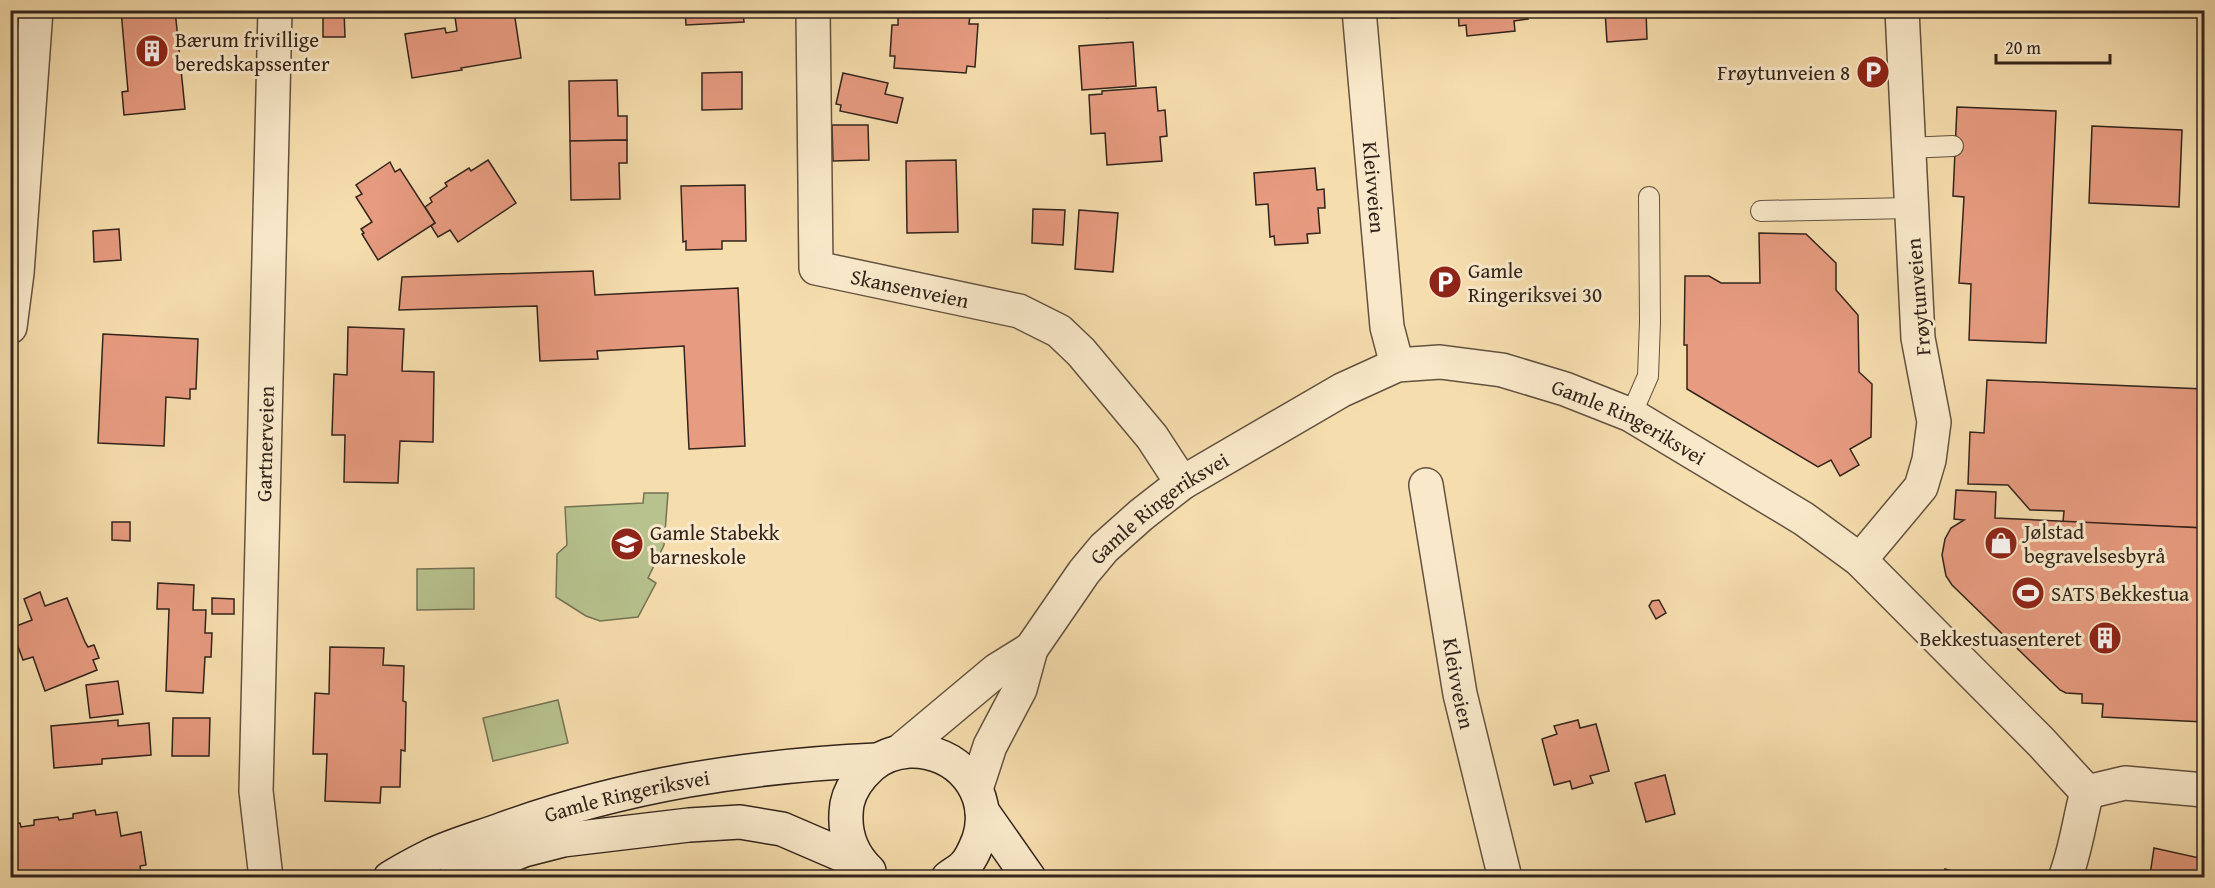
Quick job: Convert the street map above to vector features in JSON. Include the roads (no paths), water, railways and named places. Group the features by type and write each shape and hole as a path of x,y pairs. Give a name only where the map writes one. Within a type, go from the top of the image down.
{"street":[{"path":"10,327 17,273 36,10"},
{"name":"Gartnerveien","path":"266,878 256,791 275,10"},
{"name":"Skansenveien","path":"813,10 816,268 1019,311 1059,332 1081,352 1152,436 1182,483"},
{"name":"Kleivveien","path":"1359,10 1387,327 1397,364"},
{"name":"Frøytunveien","path":"1860,560 1921,487 1929,460 1934,422 1918,338 1902,10"},
{"name":"Gamle Ringeriksvei","path":"948,878 963,867 975,850 981,831 979,800 990,746 1020,689 1031,649 1084,572 1104,548 1182,483 1342,390 1397,364 1440,362 1502,370 1565,388 1631,415 1804,519 1860,560 2040,741 2087,792"},
{"name":"Kleivveien","path":"1426,485 1460,694 1505,878"},
{"name":"Gamle Ringeriksvei","path":"390,878 442,851 551,812 613,794 686,779 888,756 997,670 1031,649"},
{"path":"873,874 849,843 845,820 848,797 860,776 888,756 922,750 944,757 963,770 979,800 1029,878"},
{"path":"2065,878 2073,858 2079,819 2087,792 2125,783 2205,790"},
{"name":"Gamle Ringeriksvei","path":"455,878 524,850 563,840 689,825 740,822 782,829 873,874"}],"lane":[{"path":"1907,148 1953,146"},
{"path":"1631,415 1647,376 1650,322 1649,197"},
{"path":"1761,211 1911,208"}],"place":[{"name":"Bærum frivillige beredskapssenter","path":"152,51"},
{"name":"Frøytunveien 8","path":"1873,72"},
{"name":"Gamle Ringeriksvei 30","path":"1445,282"},
{"name":"Jølstad begravelsesbyrå","path":"2001,543"},
{"name":"Gamle Stabekk barneskole","path":"627,544"},
{"name":"SATS Bekkestua","path":"2028,593"},
{"name":"Bekkestuasenteret","path":"2105,638"}]}
